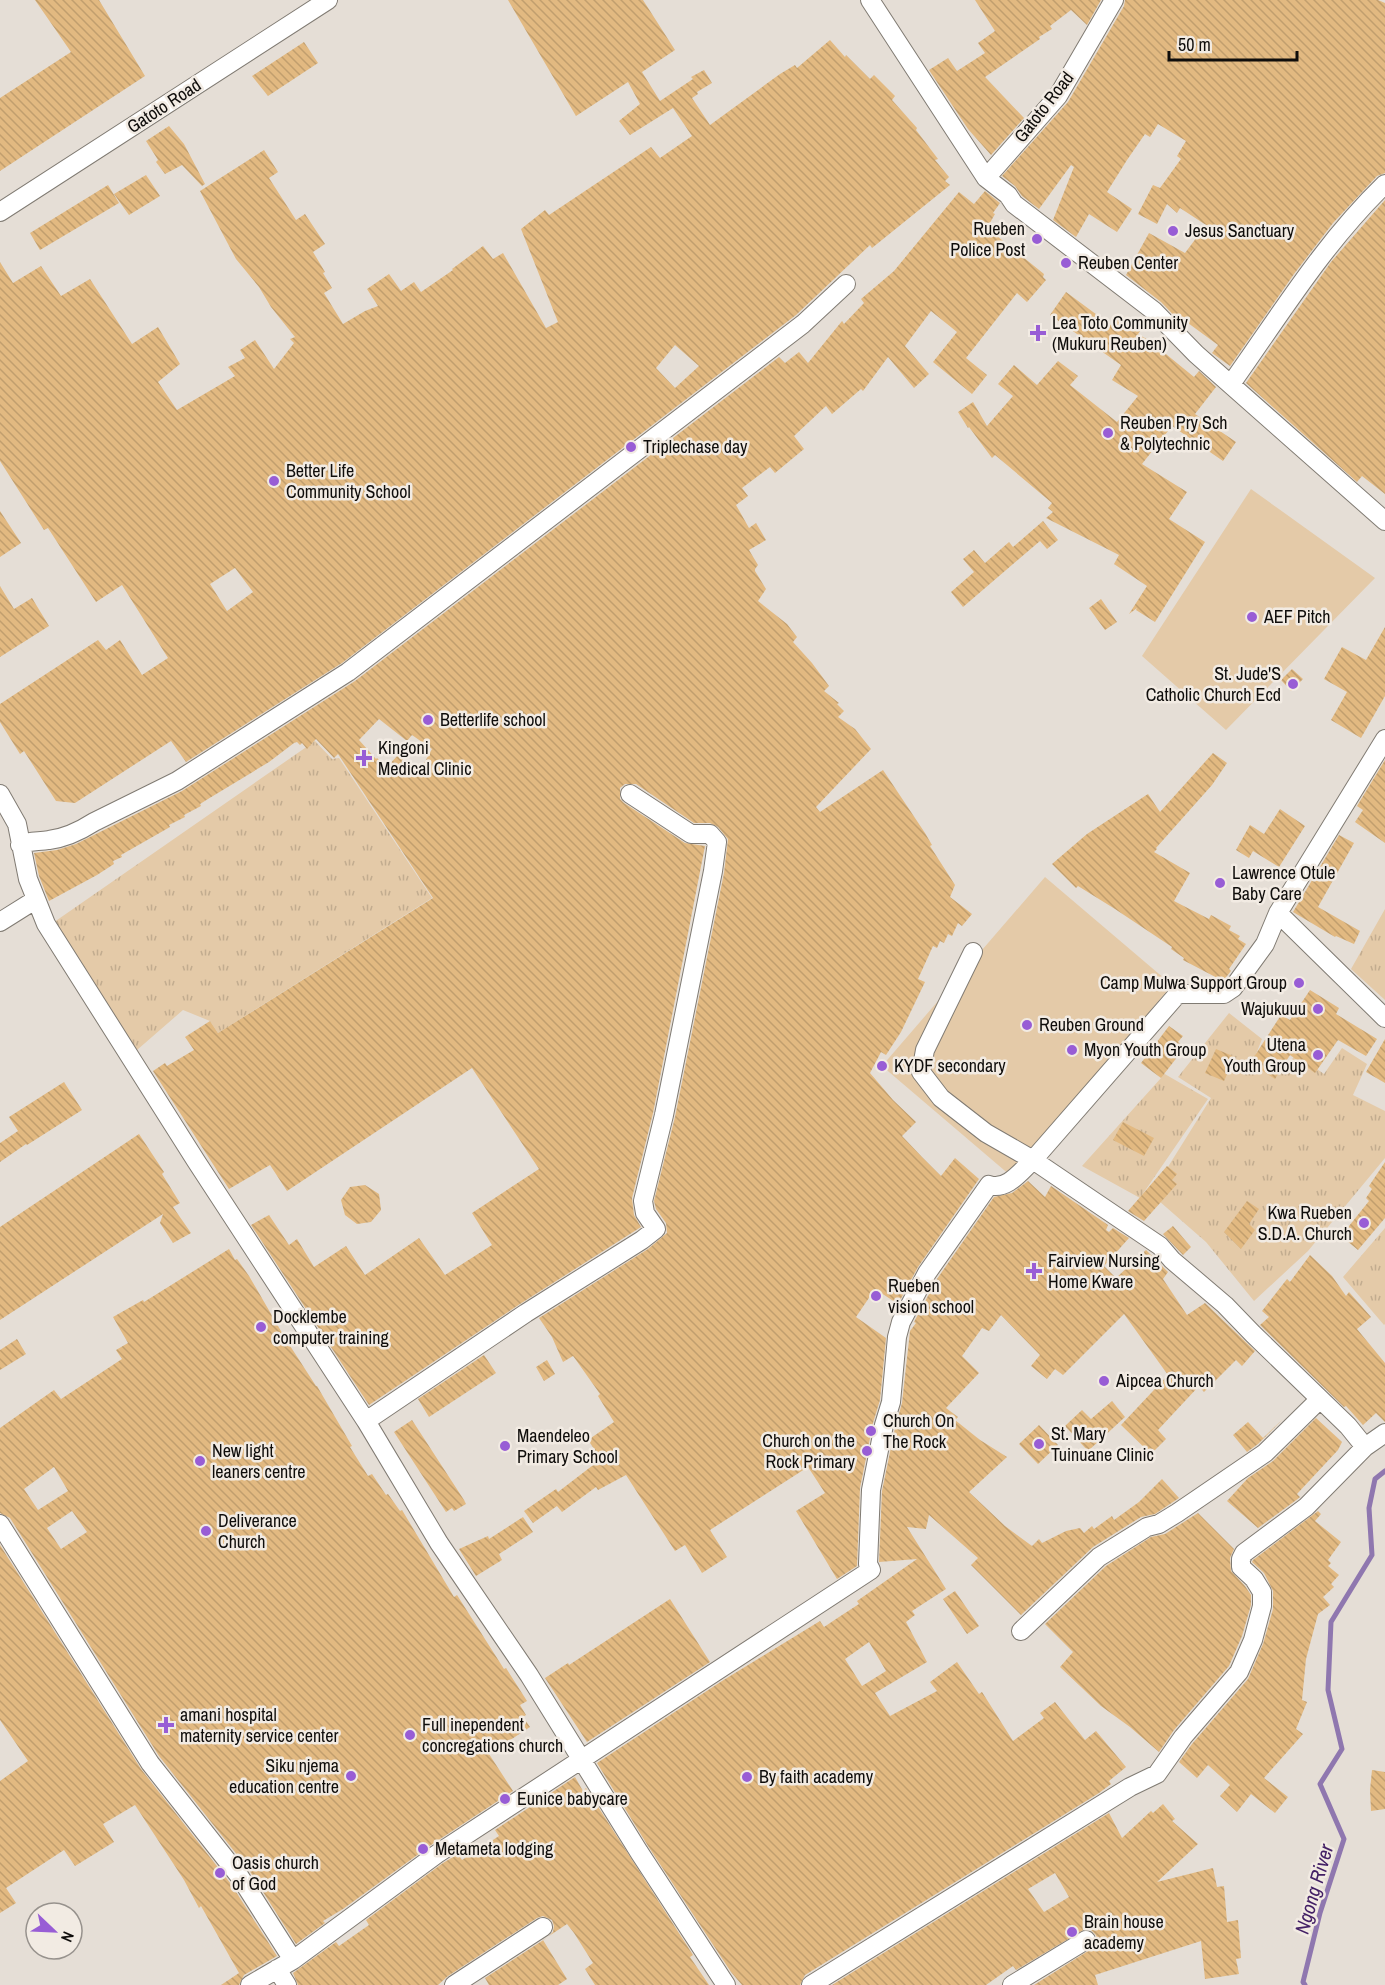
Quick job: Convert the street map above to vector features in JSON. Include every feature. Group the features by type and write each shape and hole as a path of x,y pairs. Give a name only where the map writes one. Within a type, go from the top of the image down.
{"street":[{"name":"Gatoto Road","path":"0,212 328,0"},
{"path":"870,0 986,178 1008,195 1014,204 1154,311 1196,354 1385,521"},
{"name":"Gatoto Road","path":"986,178 1058,96 1114,0"},
{"path":"1231,384 1333,239 1385,184"},
{"path":"20,845 62,837 83,829 177,781 348,672 803,324 846,284"},
{"path":"250,1985 285,1964 437,1854 871,1570 868,1564 871,1490 891,1402 897,1337 901,1322 927,1273 989,1185 996,1187 1007,1184 1034,1160 1176,996 1180,994 1224,994 1233,988 1265,944 1278,913 1385,739"},
{"path":"0,794 15,818 35,900 46,924 183,1142 366,1421 439,1543 529,1675 726,1985"},
{"path":"366,1421 526,1313 642,1240 656,1228 645,1213 643,1201 664,1115 717,842 710,834 691,834 630,794"},
{"path":"0,922 35,900"},
{"path":"1278,913 1385,1018"},
{"path":"973,952 925,1050 921,1072 941,1098 986,1133 1034,1160 1160,1245 1172,1260 1225,1305 1348,1426 1365,1447"},
{"path":"1021,1631 1099,1557 1147,1527 1159,1524 1177,1513 1265,1453 1320,1399"},
{"path":"811,1985 1130,1787 1157,1774 1183,1737 1238,1674 1253,1640 1262,1606 1262,1592 1254,1579 1242,1567 1241,1559 1244,1553 1306,1507 1365,1447 1385,1433"},
{"path":"0,1524 150,1762 240,1877 285,1964 287,1985"},
{"path":"454,1985 543,1927"},
{"path":"1012,1985 1086,1940"}],"green space":[{"name":"AEF Pitch","path":"1251,489 1375,578 1226,730 1142,656"},
{"path":"315,741 332,759 339,758 432,898 218,1033 210,1021 183,1010 137,1050 47,927"},
{"name":"Reuben Ground","path":"1045,877 1172,985 1011,1176 882,1066"},
{"path":"1385,909 1385,1000 1351,969"},
{"path":"1229,1013 1262,1039 1254,1059 1280,1075 1296,1054 1324,1074 1342,1048 1367,1064 1353,1095 1385,1111 1385,1158 1308,1251 1254,1301 1206,1242 1151,1194 1211,1098 1178,1077"},
{"path":"1163,1073 1208,1099 1140,1198 1082,1166"},
{"path":"1385,1228 1385,1324 1384,1325 1343,1277"}],"building":[{"path":"35,0 99,0 145,76 0,171 0,98 71,52"},
{"path":"508,0 643,0 675,50 642,72 660,101 704,70 712,83 692,98 710,125 780,74 795,65 797,68 830,40 870,79 874,75 895,96 892,100 917,128 916,130 938,159 935,160 949,177 945,181 950,185 872,248 870,245 796,315 342,663 186,762 171,741 75,803 56,801 24,751 20,754 0,722 0,704 98,640 106,650 120,640 142,675 168,658 122,585 96,602 48,528 44,530 0,461 0,262 13,283 41,266 61,296 90,279 132,344 158,327 180,364 158,382 177,410 235,376 228,367 245,358 240,350 255,340 274,369 294,343 290,339 295,337 236,259 200,191 264,150 278,172 269,178 296,220 305,214 325,244 313,252 332,288 324,293 343,324 378,306 367,289 389,274 401,291 414,282 421,292 483,246 493,259 503,253 546,328 558,322 521,229 545,210 549,215 651,147 660,158 692,136 673,108 630,135 619,121 640,104 628,82 576,116","holes":["675,345 699,366 675,388 656,368","235,568 253,592 227,611 210,584"]},
{"path":"975,0 1101,0 1087,25 1071,10 1050,26 1052,29 1039,37 1040,39 985,77 1024,118 991,155 968,129 929,70 948,58 957,71 985,53 978,43 995,31"},
{"path":"1125,0 1378,0 1385,3 1385,173 1377,176 1333,223 1294,274 1230,366 1212,353 1218,345 1188,323 1185,327 1161,302 1126,275 1149,233 1185,253 1206,225 1180,208 1177,213 1167,204 1157,224 1138,214 1153,185 1160,188 1181,159 1177,156 1186,141 1158,124 1150,137 1145,134 1107,192 1132,209 1117,232 1089,214 1076,237 1053,220 1074,167 1071,165 1039,209 1002,176 1068,102 1124,6"},
{"path":"304,42 318,63 268,96 252,76"},
{"path":"169,126 184,144 205,184 202,186 182,165 165,174 156,162 158,160 146,141"},
{"path":"146,175 160,196 129,215 114,194"},
{"path":"108,185 119,203 40,250 30,233"},
{"path":"985,191 1000,203 987,228 1044,274 1043,277 1046,280 1027,302 1017,293 966,358 987,375 972,394 933,362 957,332 931,311 905,346 929,374 914,388 888,357 863,391 861,389 832,414 826,406 794,436 804,449 775,473 770,467 742,488 748,496 736,505 749,528 756,523 766,540 749,550 758,565 755,571 766,589 758,601 787,624 797,637 793,642 829,686 824,691 839,703 837,704 844,711 838,717 855,729 871,749 816,807 820,812 883,770 925,833 932,845 930,846 955,885 950,897 972,914 962,926 958,923 952,936 948,934 944,943 940,941 937,948 933,946 918,979 925,982 901,1032 886,1055 881,1052 870,1073 916,1122 902,1136 941,1176 955,1158 979,1179 918,1267 898,1304 875,1289 856,1317 886,1338 880,1400 860,1488 857,1566 837,1579 796,1511 825,1493 808,1467 710,1530 727,1557 702,1573 685,1545 675,1551 626,1475 598,1490 596,1487 562,1512 557,1506 533,1523 524,1511 556,1489 558,1492 601,1459 588,1440 614,1422 598,1396 600,1394 573,1356 563,1362 552,1337 539,1318 648,1249 667,1233 666,1223 656,1209 654,1201 675,1117 724,873 728,839 718,827 710,823 694,823 636,784 625,784 620,788 620,799 624,803 685,843 705,846 653,1113 632,1198 634,1215 641,1227 520,1304 369,1405 251,1225 269,1215 289,1245 297,1239 314,1267 346,1246 365,1275 419,1238 445,1275 492,1245 472,1213 539,1169 472,1068 287,1191 270,1165 229,1189 153,1071 165,1063 167,1066 194,1050 185,1037 210,1021 218,1033 433,898 338,754 334,758 316,739 307,749 302,743 300,745 297,742 294,743 269,762 169,825 170,827 121,855 122,857 113,861 114,864 97,875 49,901 39,876 34,853 57,850 76,844 182,791 355,681 779,357 785,363 799,352 808,363 842,321 844,324 864,303 861,299 894,271 959,192 974,204","holes":["379,719 407,741 412,735 432,749 418,774 398,755 387,767 376,759 359,740"]},
{"path":"1385,200 1385,494 1362,476 1357,482 1246,383 1331,262"},
{"path":"1066,292 1112,326 1120,314 1141,330 1138,334 1194,377 1199,371 1216,387 1195,414 1236,442 1223,461 1172,426 1142,464 1187,492 1169,519 1205,542 1155,622 1136,610 1137,608 1129,614 1147,586 1114,564 1119,555 1046,518 1053,512 1048,508 1052,503 995,455 992,458 958,412 973,402 987,426 1013,396 998,384 1014,365 1037,385 1058,361 1078,376 1070,385 1117,422 1138,396 1112,380 1121,365 1050,315"},
{"path":"0,511 21,543 0,557"},
{"path":"1043,521 1058,540 1047,549 1040,541 963,607 951,592 974,572 963,559 974,550 985,563 1009,542 1013,547"},
{"path":"0,586 14,609 32,598 49,626 0,657"},
{"path":"1101,599 1117,622 1105,630 1089,608"},
{"path":"1385,627 1385,696 1361,738 1331,720 1347,692 1324,679 1342,647 1366,660"},
{"path":"1292,669 1303,679 1291,691 1281,680"},
{"path":"1213,753 1227,763 1212,785 1154,852 1190,873 1174,901 1209,919 1211,915 1231,926 1229,930 1240,936 1238,939 1246,944 1223,981 1183,960 1184,958 1171,949 1172,947 1078,886 1076,888 1052,864 1087,834 1148,794 1160,812"},
{"path":"1385,760 1385,843 1355,822 1363,810 1357,806"},
{"path":"1280,809 1305,826 1279,867 1253,851 1249,858 1236,850 1250,825 1264,834"},
{"path":"1339,835 1354,843 1318,907 1360,931 1354,944 1335,937 1293,912"},
{"path":"1310,990 1339,1008 1336,1014 1377,1039 1366,1056 1338,1040 1315,1073 1290,1055 1275,1079 1250,1063 1281,1015 1290,1020"},
{"path":"1169,1026 1183,1036 1178,1042 1185,1047 1161,1078 1141,1063"},
{"path":"1385,1039 1385,1083 1366,1072"},
{"path":"1216,1049 1235,1057 1224,1081 1205,1073"},
{"path":"64,1082 82,1110 0,1162 0,1143 18,1131 9,1117"},
{"path":"1123,1122 1154,1138 1144,1156 1113,1140"},
{"path":"139,1134 164,1172 162,1174 180,1203 173,1207 191,1233 173,1243 160,1223 163,1214 0,1320 0,1227"},
{"path":"1385,1162 1385,1218 1358,1250 1341,1236 1369,1201 1366,1198 1372,1189 1369,1186"},
{"path":"1167,1166 1177,1174 1172,1180 1177,1184 1144,1221 1128,1211"},
{"path":"1028,1181 1045,1197 1051,1186 1108,1225 1106,1230 1109,1232 1113,1228 1129,1238 1104,1266 1116,1278 1146,1250 1168,1272 1163,1279 1187,1315 1205,1303 1255,1351 1242,1366 1236,1360 1204,1392 1199,1386 1158,1430 1166,1439 1151,1454 1121,1425 1168,1375 1124,1314 1063,1375 1055,1369 1047,1379 1031,1366 1040,1355 1001,1315 989,1331 982,1328 962,1356 979,1373 946,1408 958,1417 955,1420 980,1440 1007,1457 969,1492 1005,1526 1032,1546 1039,1539 1042,1543 1066,1531 1080,1528 1084,1533 1092,1526 1094,1529 1112,1516 1114,1520 1139,1502 1162,1479 1179,1498 1155,1514 1141,1517 1093,1547 1021,1615 971,1565 978,1558 929,1515 926,1529 907,1527 946,1589 912,1611 915,1615 906,1622 927,1662 875,1693 890,1716 937,1691 930,1682 957,1662 979,1694 982,1692 1013,1741 1044,1718 1040,1713 1055,1702 1085,1740 1096,1731 1126,1767 1109,1781 1111,1784 1099,1793 805,1975 800,1985 742,1985 731,1972 648,1846 597,1763 722,1681 820,1621 824,1627 859,1604 857,1601 917,1559 879,1562 882,1491 902,1403 910,1331 937,1279 994,1197 1012,1193","holes":["869,1642 886,1671 862,1686 845,1659"]},
{"path":"365,1185 379,1194 381,1210 371,1222 357,1224 345,1215 341,1200 350,1187"},
{"path":"1247,1201 1259,1209 1249,1224 1255,1230 1241,1249 1224,1232"},
{"path":"1173,1226 1191,1247 1183,1255 1163,1234"},
{"path":"229,1249 249,1276 285,1338 317,1386 368,1476 372,1474 386,1495 388,1494 400,1511 402,1510 454,1597 457,1595 527,1701 520,1705 526,1715 523,1717 530,1727 489,1754 513,1791 323,1921 325,1923 296,1944 249,1870 159,1756 10,1518 0,1513 0,1428 54,1390 61,1399 122,1359 116,1350 128,1343 113,1317 143,1300 144,1302","holes":["54,1467 68,1491 38,1510 24,1489","72,1511 87,1532 61,1549 47,1528"]},
{"path":"1310,1255 1332,1276 1346,1296 1349,1292 1371,1317 1357,1329 1385,1363 1385,1422 1376,1413 1363,1425 1260,1325 1269,1317 1262,1311 1287,1279 1290,1282"},
{"path":"17,1339 26,1354 0,1370 0,1350"},
{"path":"484,1355 496,1373 429,1417 418,1399"},
{"path":"547,1360 555,1374 544,1381 536,1367"},
{"path":"1112,1401 1125,1417 1088,1451 1065,1426 1082,1410 1091,1419"},
{"path":"1316,1418 1342,1442 1338,1450 1297,1494 1299,1498 1258,1528 1227,1501 1248,1478 1273,1461"},
{"path":"1283,1419 1258,1444 1247,1452 1233,1435 1248,1422 1263,1438"},
{"path":"412,1420 466,1504 454,1511 452,1508 446,1512 394,1432"},
{"name":"St. Mary Tuinuane Clinic","path":"1039,1425 1058,1445 1038,1464 1019,1444"},
{"path":"1318,1511 1321,1514 1315,1521 1341,1542 1328,1560 1331,1563 1328,1566 1339,1575 1331,1584 1334,1587 1323,1597 1330,1605 1318,1614 1306,1659 1302,1700 1307,1702 1296,1729 1303,1734 1264,1778 1288,1797 1275,1813 1251,1794 1237,1812 1220,1796 1230,1785 1208,1765 1197,1778 1179,1762 1248,1679 1263,1644 1273,1609 1273,1591 1264,1573 1252,1562 1253,1560"},
{"path":"1198,1513 1234,1549 1230,1558 1231,1571 1251,1595 1251,1605 1242,1636 1229,1666 1174,1730 1159,1752 1101,1706 1060,1667 1073,1652 1045,1624 1106,1566 1151,1537 1165,1534"},
{"path":"523,1517 533,1532 499,1554 502,1560 476,1576 459,1549 488,1536 489,1539"},
{"path":"0,1545 141,1769 231,1884 277,1956 244,1975 239,1985 221,1985 239,1973 201,1906 199,1908 184,1880 135,1805 103,1824 114,1842 75,1866 64,1850 6,1888 16,1903 0,1913 0,1781 28,1761 0,1720"},
{"path":"955,1591 979,1626 967,1634 943,1599"},
{"path":"670,1599 710,1662 587,1742 545,1678 568,1663 569,1665"},
{"path":"1372,1770 1385,1772 1385,1809 1371,1811"},
{"path":"575,1777 583,1791 586,1788 693,1955 690,1957 709,1985 595,1985 585,1969 593,1963 574,1933 567,1924 549,1936 554,1926 552,1920 543,1916 448,1976 438,1985 298,1985 293,1973 336,1942 339,1946 369,1925 366,1920 443,1863 458,1854 462,1860 499,1836 495,1830"},
{"path":"1163,1804 1175,1819 1172,1821 1198,1844 1157,1882 1213,1868 1217,1887 1224,1886 1227,1922 1238,1920 1241,1958 1236,1959 1239,1974 1205,1979 1201,1941 1095,1975 1098,1985 1034,1985 1096,1946 1096,1935 1091,1930 1085,1929 1016,1970 1013,1966 986,1985 832,1985 1109,1813 1122,1838 1151,1811 1153,1813","holes":["1055,1873 1069,1897 1044,1912 1028,1889"]},
{"path":"543,1940 567,1979 558,1985 489,1985 485,1978"}],"waterway":[{"name":"Ngong River","path":"1305,1985 1303,1982 1320,1913 1344,1839 1320,1784 1342,1749 1328,1690 1331,1622 1372,1555 1369,1508 1375,1479 1385,1471"}],"place":[{"name":"Jesus Sanctuary","path":"1173,231"},
{"name":"Rueben Police Post","path":"1037,239"},
{"name":"Reuben Center","path":"1066,263"},
{"name":"Lea Toto Community (Mukuru Reuben)","path":"1038,333"},
{"name":"Reuben Pry Sch & Polytechnic","path":"1108,433"},
{"name":"Triplechase day","path":"631,447"},
{"name":"Better Life Community School","path":"274,481"},
{"name":"AEF Pitch","path":"1252,617"},
{"name":"St. Jude'S Catholic Church Ecd","path":"1293,684"},
{"name":"Betterlife school","path":"428,720"},
{"name":"Kingoni Medical Clinic","path":"364,758"},
{"name":"Lawrence Otule Baby Care","path":"1220,883"},
{"name":"Camp Mulwa Support Group","path":"1299,983"},
{"name":"Wajukuuu","path":"1318,1009"},
{"name":"Reuben Ground","path":"1027,1025"},
{"name":"Myon Youth Group","path":"1072,1050"},
{"name":"Utena Youth Group","path":"1318,1055"},
{"name":"KYDF secondary","path":"882,1066"},
{"name":"Kwa Rueben S.D.A. Church","path":"1364,1223"},
{"name":"Fairview Nursing Home Kware","path":"1034,1271"},
{"name":"Rueben vision school","path":"876,1296"},
{"name":"Docklembe computer training","path":"261,1327"},
{"name":"Aipcea Church","path":"1104,1381"},
{"name":"Church On The Rock","path":"871,1431"},
{"name":"St. Mary Tuinuane Clinic","path":"1039,1444"},
{"name":"Maendeleo Primary School","path":"505,1446"},
{"name":"Church on the Rock Primary","path":"867,1451"},
{"name":"New light leaners centre","path":"200,1461"},
{"name":"Deliverance Church","path":"206,1531"},
{"name":"amani hospital maternity service center","path":"166,1725"},
{"name":"Full inependent concregations church","path":"410,1735"},
{"name":"Siku njema education centre","path":"351,1776"},
{"name":"By faith academy","path":"747,1777"},
{"name":"Eunice babycare","path":"505,1799"},
{"name":"Metameta lodging","path":"423,1849"},
{"name":"Oasis church of God","path":"220,1873"},
{"name":"Brain house academy","path":"1072,1932"}]}
